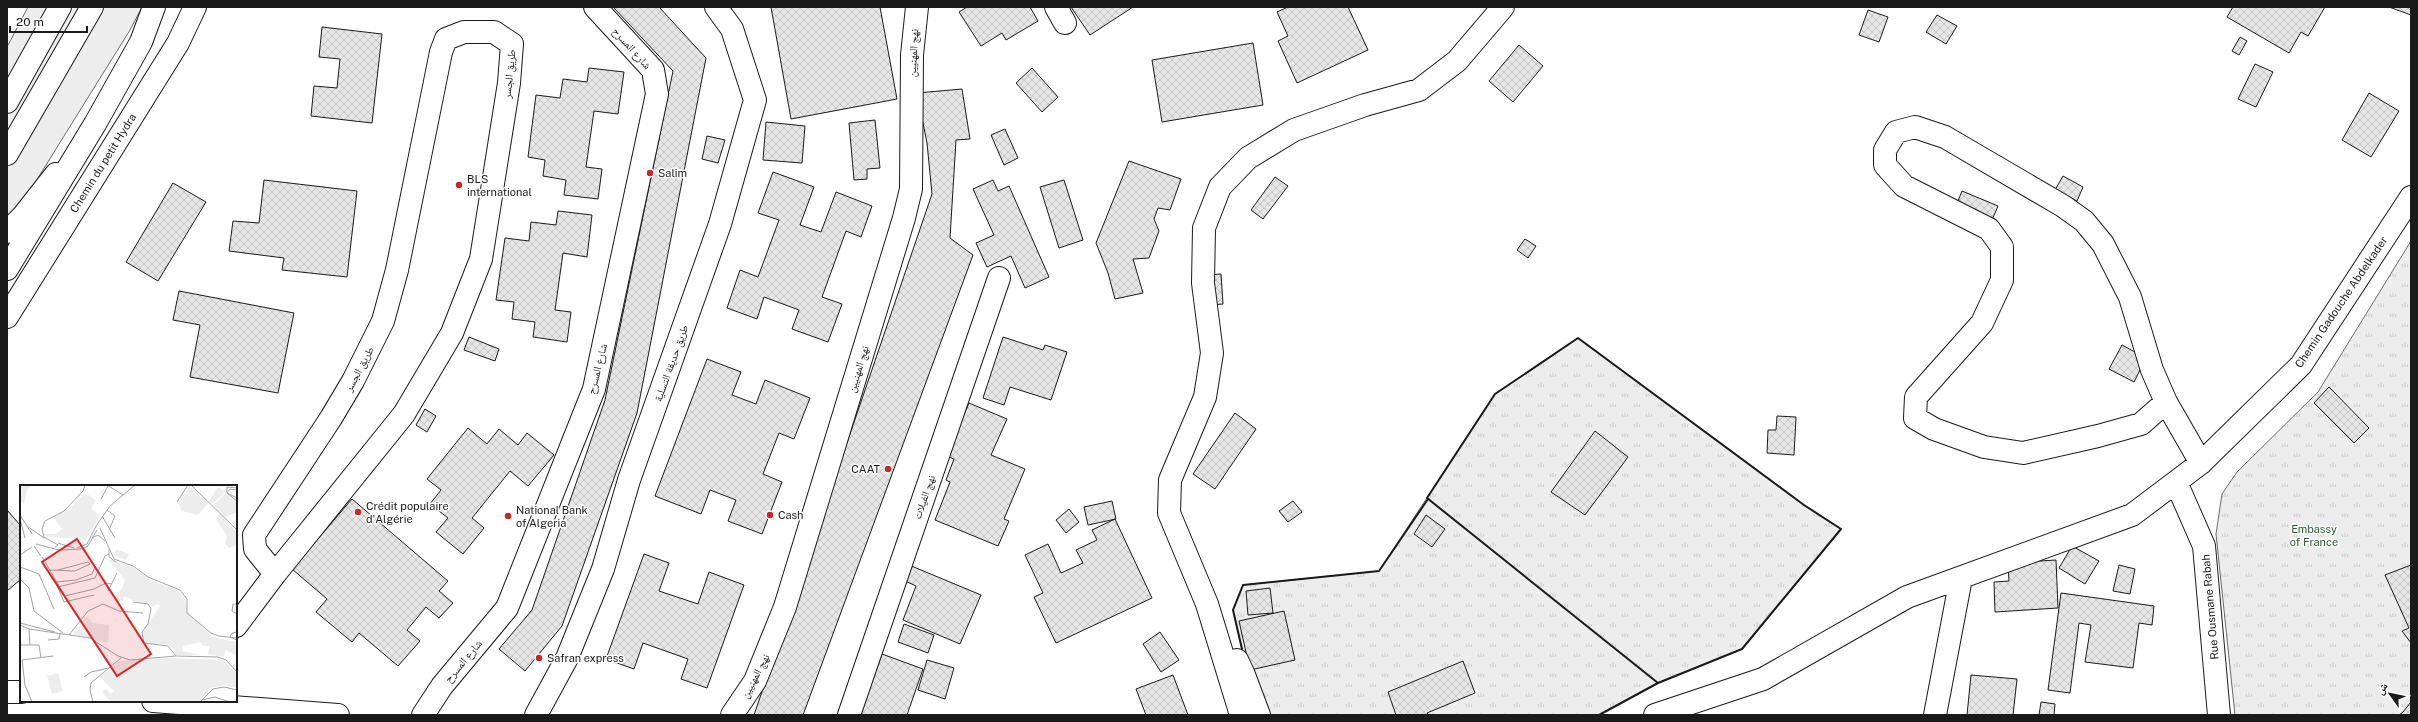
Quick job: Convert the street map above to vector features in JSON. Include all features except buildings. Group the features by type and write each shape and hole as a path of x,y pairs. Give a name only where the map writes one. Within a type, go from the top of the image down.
{"street":[{"path":"7,102 60,7"},
{"path":"7,154 92,7"},
{"path":"7,269 95,124 141,42 154,7"},
{"name":"Chemin du petit Hydra","path":"7,317 178,43 195,7"},
{"name":"شارع المسرح","path":"424,715 442,686 507,608 594,389 657,94 653,70 595,7"},
{"name":"طريق حديقة التسلية","path":"536,715 567,658 603,569 629,480 720,224 755,100 732,29 716,7"},
{"name":"نهج المهنيين","path":"732,715 755,681 785,607 904,218 911,189 912,55 917,7"},
{"path":"1259,715 1244,674 1207,604 1169,513 1170,480 1205,397 1212,352 1202,283 1204,228 1220,187 1248,158 1294,130 1365,105 1419,90 1457,62 1503,7"},
{"name":"طريق الجسر","path":"237,625 275,574 404,414 452,333 481,260 509,83 512,44 494,32 464,32 446,39 441,52 411,202 383,321 353,381 335,412 254,535 255,549 275,574"},
{"path":"7,232 23,216 95,124"},
{"path":"2166,402 2141,424 2098,436 2023,453 1984,446 1934,429 1915,418 1916,397 1982,323 2002,280 2002,247 1989,228 1904,186 1885,165 1885,150 1896,132 1916,127 1945,137 2063,206 2084,221 2103,244 2130,297 2152,370 2166,402 2201,463"},
{"name":"Chemin Gadouche Abdelkader","path":"1655,715 1764,679 1907,597 2132,515 2201,463 2301,364 2411,197"},
{"name":"نهج الفيلات","path":"849,715 999,278"},
{"name":"Rue Ousmane Rabah","path":"2176,482 2204,546 2219,715"},
{"path":"1935,715 1961,578"},
{"path":"1207,604 1241,715"},
{"path":"7,692 20,692"},
{"path":"181,702 338,715"}],"shaded area":[{"path":"28,7 142,7 130,30 28,194 7,219 7,47"}],"green space":[{"name":"Embassy of France","path":"2411,241 2411,715 2235,715 2216,534 2222,494 2237,472 2318,392"},
{"path":"1578,338 1804,505 1841,529 1742,649 1658,683 1599,715 1263,715 1247,673 1233,610 1243,585 1379,571 1495,394"}],"wall":[{"path":"1578,338 1804,505 1841,529 1742,649 1658,683 1427,498 1495,394 1578,338"},
{"path":"1242,649 1233,610 1243,585 1379,571 1428,499"},
{"path":"1599,715 1658,683"}],"place":[{"name":"Salim","path":"650,173"},
{"name":"BLS international","path":"459,185"},
{"name":"CAAT","path":"888,469"},
{"name":"Crédit populaire d'Algérie","path":"358,512"},
{"name":"Cash","path":"770,515"},
{"name":"National Bank of Algeria","path":"508,516"},
{"name":"Safran express","path":"539,658"}]}
